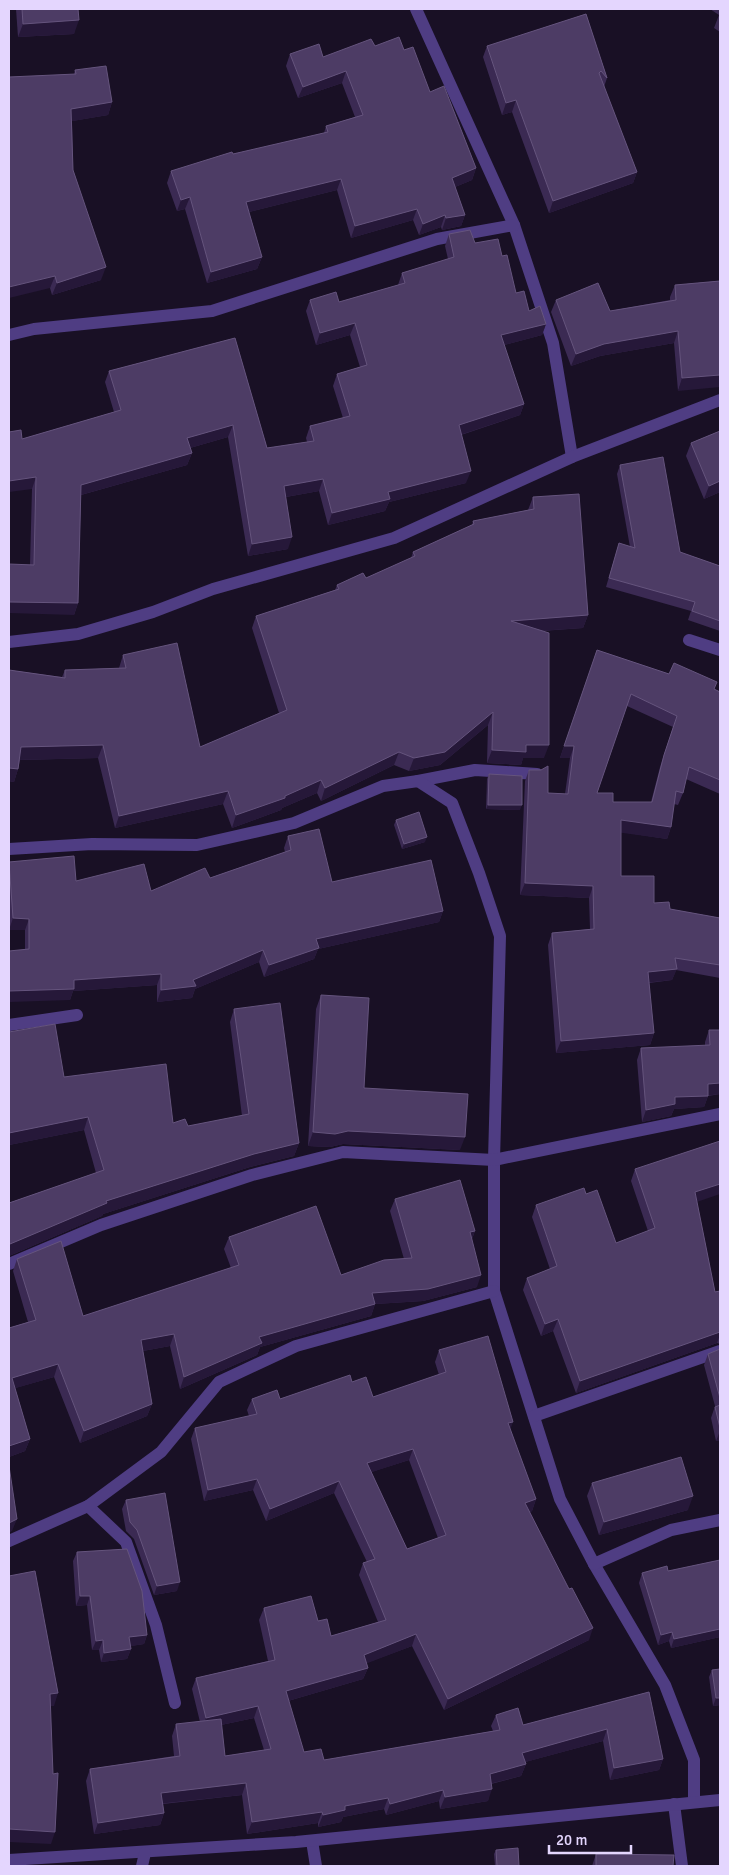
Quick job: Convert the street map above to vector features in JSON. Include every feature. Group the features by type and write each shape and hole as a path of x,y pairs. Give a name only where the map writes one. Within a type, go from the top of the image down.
{"street":[{"path":"416,9 514,225 553,343 572,457"},
{"path":"9,335 34,329 212,311 437,239 514,225"},
{"path":"9,642 78,634 153,612 213,589 394,538 572,457 720,400"},
{"path":"689,640 720,650"},
{"path":"9,849 92,844 197,845 294,824 383,786 475,770 537,774"},
{"path":"418,781 452,804 479,873 500,936 494,1160 494,1291 560,1499 594,1564 665,1685 694,1760 694,1802"},
{"path":"9,1025 77,1015"},
{"path":"9,1264 102,1226 168,1203 252,1175 344,1152 494,1160 720,1114"},
{"path":"9,1541 88,1506 161,1452 219,1382 296,1346 494,1291"},
{"path":"534,1416 720,1351"},
{"path":"88,1506 126,1542 156,1625 175,1704"},
{"path":"594,1564 670,1530 720,1520"},
{"path":"9,1860 145,1853 312,1841 720,1800"},
{"path":"674,1804 682,1866"},
{"path":"312,1841 316,1866"},
{"path":"142,1866 145,1853"}],"building":[{"path":"22,9 78,9 79,20 23,24"},
{"path":"586,14 607,78 601,71 599,73 637,172 553,201 516,100 506,103 487,46"},
{"path":"399,37 404,50 413,47 430,92 444,86 476,168 452,178 465,215 446,218 445,215 423,224 417,209 355,226 341,179 246,202 262,257 211,272 190,197 181,200 171,171 232,152 233,154 328,132 326,126 363,115 346,71 303,87 290,54 319,44 323,57 371,39 375,46"},
{"path":"106,66 112,102 71,109 73,170 106,267 57,283 55,276 9,287 9,77 76,74 75,70"},
{"path":"470,230 475,243 498,239 502,256 507,255 516,293 524,291 529,311 540,306 546,324 501,335 524,404 459,425 471,471 388,492 390,499 332,513 323,479 284,486 292,537 252,544 233,425 187,438 192,453 81,485 78,603 9,602 9,564 34,565 36,477 9,481 9,432 21,430 22,439 121,410 109,371 235,338 267,448 314,441 310,426 350,416 337,374 367,365 355,323 320,333 310,300 336,292 339,302 405,283 402,273 454,257 449,234"},
{"path":"720,281 720,375 682,378 678,331 604,344 576,354 556,300 598,283 610,311 676,300 675,285"},
{"path":"720,431 720,481 709,486 691,443"},
{"path":"663,457 680,552 720,566 720,621 692,611 695,602 609,578 619,543 635,548 620,465"},
{"path":"579,494 588,615 511,621 549,633 549,745 526,745 526,752 492,750 493,712 445,752 414,758 399,752 325,788 321,780 285,796 285,798 236,815 228,791 119,816 103,745 21,747 18,769 9,768 9,670 65,678 65,670 126,668 123,655 177,643 200,747 287,710 256,616 339,589 337,585 363,573 366,578 415,556 413,552 474,524 473,521 534,509 533,497"},
{"path":"597,650 669,674 674,663 717,682 714,689 720,692 720,780 689,767 683,793 676,791 671,827 621,820 621,876 654,876 654,903 669,902 670,909 720,918 720,965 675,958 677,969 648,972 654,1033 561,1041 552,933 594,929 593,886 525,883 529,770 541,770 548,766 548,793 568,794 574,746 564,746","holes":["631,694 677,716 664,755 652,802 613,802 613,793 597,793"]},
{"path":"489,774 522,776 522,805 488,805"},
{"path":"419,812 427,837 404,844 396,820"},
{"path":"319,829 332,882 431,860 443,911 316,939 319,948 269,965 263,950 193,980 196,986 161,990 161,974 74,980 74,989 9,991 9,951 29,949 29,919 13,918 9,862 74,856 76,881 144,864 151,891 205,868 210,878 291,850 288,836"},
{"path":"321,995 369,998 364,1088 468,1094 465,1137 348,1131 335,1134 313,1132"},
{"path":"280,1003 299,1143 254,1154 106,1201 107,1203 10,1244 9,1203 104,1170 88,1117 9,1133 9,1032 55,1024 64,1077 166,1064 173,1123 185,1119 188,1126 249,1114 234,1009"},
{"path":"709,1030 720,1030 720,1083 708,1084 708,1096 675,1097 675,1104 646,1110 641,1048 710,1045"},
{"path":"720,1141 720,1184 695,1192 715,1292 720,1291 720,1332 580,1381 558,1319 545,1324 527,1278 557,1266 536,1205 584,1188 586,1194 597,1190 616,1243 655,1228 635,1169"},
{"path":"460,1180 475,1231 470,1232 481,1275 428,1289 372,1293 375,1304 259,1337 262,1343 184,1377 174,1334 141,1340 152,1404 84,1431 58,1364 12,1378 30,1439 9,1446 9,1328 36,1320 17,1259 61,1241 83,1316 239,1265 229,1237 316,1206 341,1275 384,1260 412,1258 395,1199"},
{"path":"488,1336 513,1422 508,1423 536,1499 525,1503 569,1589 572,1588 593,1628 448,1699 416,1634 364,1655 368,1668 286,1691 304,1752 321,1749 324,1760 500,1730 496,1715 518,1708 523,1725 649,1692 663,1759 614,1768 607,1729 522,1753 526,1764 490,1774 492,1789 445,1797 443,1790 390,1804 388,1798 345,1806 345,1810 323,1815 322,1812 252,1822 246,1783 161,1793 164,1813 98,1823 90,1769 180,1756 176,1724 221,1719 225,1756 271,1749 258,1706 206,1718 196,1678 275,1660 264,1608 311,1596 318,1621 327,1619 331,1636 386,1620 363,1563 375,1559 339,1481 270,1509 257,1479 208,1490 195,1428 257,1414 252,1399 277,1390 280,1399 350,1375 352,1382 366,1377 373,1397 446,1372 439,1350","holes":["413,1449 446,1535 407,1549 367,1463"]},
{"path":"720,1349 720,1398 708,1354"},
{"path":"720,1405 720,1428 715,1407"},
{"path":"681,1457 693,1496 604,1522 592,1483"},
{"path":"9,1466 17,1519 9,1523"},
{"path":"165,1493 180,1582 157,1586 137,1530 130,1522 126,1500"},
{"path":"127,1549 142,1591 147,1635 129,1637 131,1649 104,1653 103,1640 96,1641 90,1596 80,1596 77,1552"},
{"path":"720,1560 720,1629 674,1639 672,1632 661,1635 642,1573 667,1566 668,1571"},
{"path":"35,1571 58,1693 50,1694 53,1774 58,1773 55,1832 9,1829 9,1576"},
{"path":"720,1669 720,1698 716,1698 712,1670"},
{"path":"518,1848 519,1866 497,1866 496,1850"},
{"path":"596,1854 674,1855 673,1866 596,1866"}]}
